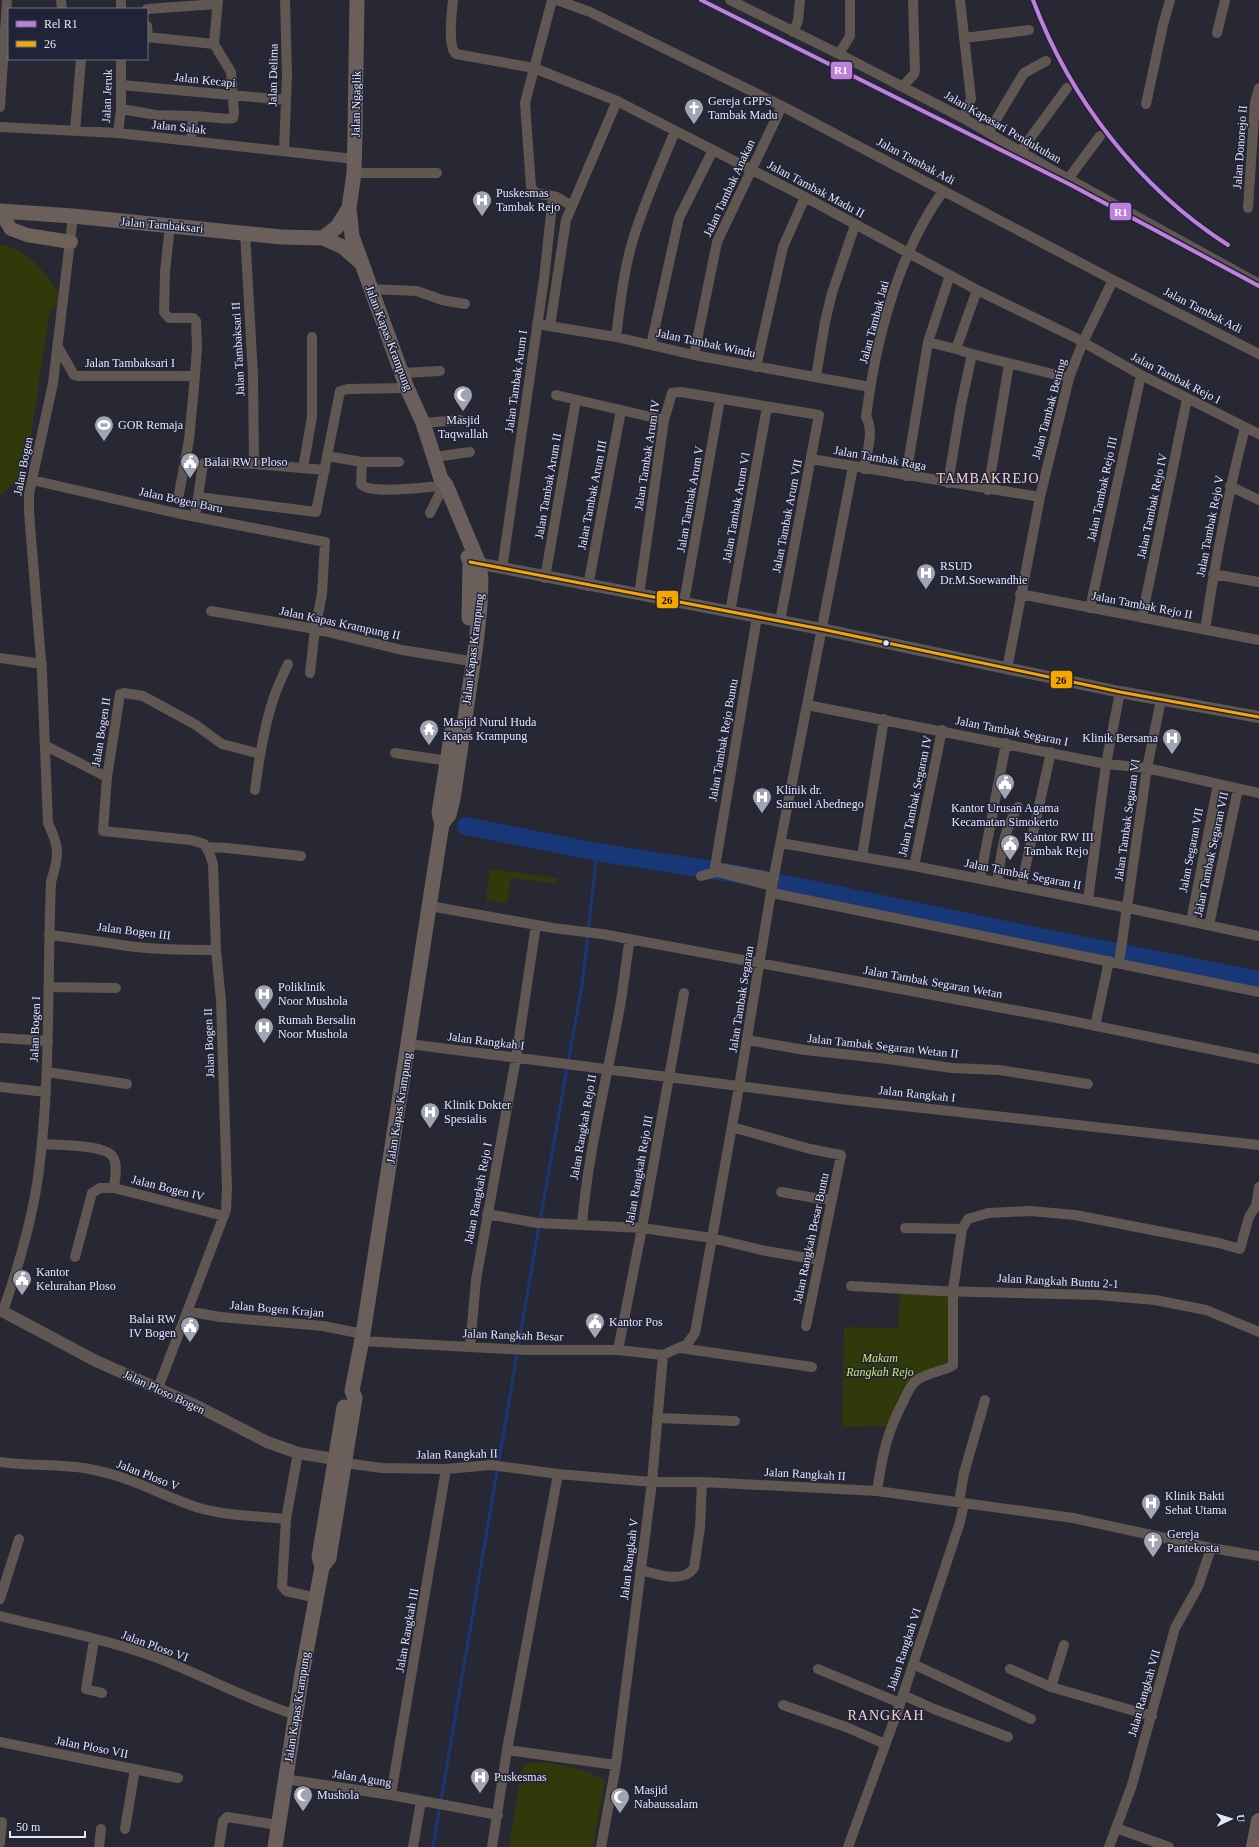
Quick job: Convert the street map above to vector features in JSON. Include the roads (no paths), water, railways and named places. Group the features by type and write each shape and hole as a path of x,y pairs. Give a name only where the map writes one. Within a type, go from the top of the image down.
{"highway":[{"path":"1254,1847 1259,1821"}],"main road":[{"name":"Jalan Ngaglik","path":"357,0 354,166 349,208 352,236 360,263"},
{"name":"Jalan Ngaglik","path":"323,238 337,227 349,208"},
{"name":"Jalan Tambaksari","path":"0,211 73,216 245,232 281,237 323,238"},
{"path":"0,211 11,229 27,235 71,242"},
{"name":"Jalan Kapas Krampung","path":"323,238 343,247 360,263 402,373 423,423 434,457 441,486 475,563 481,592 476,644 453,799 449,815 442,824"},
{"name":"Jalan Kapas Krampung","path":"275,1847 285,1779 322,1567 319,1557 340,1461 346,1396 352,1391 362,1337 409,1044 442,824 439,814 469,627 475,563"}],"street":[{"path":"0,107 7,32 3,20 7,0"},
{"name":"Jalan Delima","path":"284,151 286,100 285,0"},
{"name":"Jalan Tambak Madu II","path":"453,0 451,42 454,52 534,68 617,101 752,169 977,290 1083,342"},
{"path":"552,0 525,102 531,187 535,193 553,196 572,206"},
{"name":"Jalan Tambak Adi","path":"557,0 590,12 782,106 1113,280 1259,354"},
{"name":"Jalan Kapasari Pendukuhan","path":"730,0 903,86 963,118 1068,179 1259,284"},
{"path":"793,32 798,21 800,0"},
{"path":"839,54 850,36 850,0"},
{"path":"903,86 914,74 915,70 913,0"},
{"path":"960,0 971,99 963,118"},
{"path":"1146,104 1170,0"},
{"path":"1217,33 1225,0"},
{"path":"121,109 156,115 231,119 234,113 231,72 214,44 217,2 148,9"},
{"path":"964,38 1029,30"},
{"path":"148,33 214,44"},
{"path":"75,130 81,60"},
{"name":"Jalan Jeruk","path":"118,133 121,109 121,60"},
{"path":"988,133 1024,73 1046,61"},
{"name":"Jalan Kecapi","path":"121,84 286,100"},
{"path":"1020,152 1067,88"},
{"name":"Jalan Donorejo II","path":"1248,208 1259,88"},
{"path":"550,326 565,223 617,101"},
{"name":"Jalan Tambak Anakan","path":"694,355 717,242 782,106"},
{"path":"191,141 193,116"},
{"name":"Jalan Salak","path":"0,127 118,133 284,151 354,166 437,173"},
{"path":"616,337 625,273 632,244 639,220 676,131"},
{"path":"1068,179 1100,136"},
{"path":"651,345 679,218 713,150"},
{"name":"Jalan Tambak Jati","path":"864,469 870,430 869,422 866,417 870,387 886,320 908,253 943,190"},
{"name":"Jalan Tambak Arum I","path":"502,569 537,324 553,196"},
{"path":"756,367 783,247 805,197"},
{"name":"Jalan Bogen","path":"46,746 42,664 29,526 29,494 53,383 73,216"},
{"path":"816,377 825,322 832,293 855,225"},
{"path":"170,226 165,271 164,312 169,318 193,318 196,321 197,347 189,440 179,494"},
{"name":"Jalan Tambaksari II","path":"245,232 253,370 254,464"},
{"path":"906,476 928,342 950,275"},
{"name":"Jalan Tambak Bening","path":"1007,670 1020,594 1040,497 1069,378 1083,342 1113,280"},
{"path":"370,290 417,291 442,300 465,304"},
{"path":"956,349 977,290"},
{"name":"Jalan Tambak Windu","path":"537,324 616,337 694,355 870,387"},
{"path":"303,468 312,417 312,337"},
{"path":"928,342 1009,364 1069,378"},
{"name":"Jalan Tambak Rejo I","path":"1083,342 1141,375 1259,434"},
{"name":"Jalan Tambaksari I","path":"58,347 74,374 78,376 195,376"},
{"path":"948,483 961,405 972,354"},
{"path":"988,490 1009,364"},
{"path":"402,373 440,371"},
{"name":"Jalan Tambak Rejo III","path":"1090,608 1141,375"},
{"path":"198,497 316,512 342,390 348,388 408,388"},
{"name":"Jalan Tambak Arum IV","path":"639,595 664,420 670,395 673,392 819,415"},
{"path":"556,395 664,420"},
{"name":"Jalan Tambak Arum V","path":"684,602 720,399"},
{"name":"Jalan Tambak Rejo IV","path":"1142,617 1187,399"},
{"name":"Jalan Tambak Arum II","path":"545,578 576,400"},
{"name":"Jalan Tambak Arum VI","path":"730,612 767,407"},
{"name":"Jalan Tambak Arum III","path":"588,586 621,410"},
{"name":"Jalan Tambak Arum VII","path":"780,622 819,415"},
{"path":"423,423 460,420"},
{"name":"Jalan Tambak Rejo V","path":"1205,630 1213,574 1230,486 1245,427"},
{"path":"434,457 470,452"},
{"path":"327,456 362,462 399,462"},
{"name":"Jalan Tambak Raga","path":"811,459 988,490 1040,497"},
{"path":"362,462 361,484 366,488 397,489 441,486 430,513"},
{"path":"195,517 204,463 254,464 324,470"},
{"path":"821,629 853,467"},
{"name":"Jalan Bogen Baru","path":"32,480 195,517 325,542 322,594 315,630"},
{"path":"1230,486 1259,500"},
{"path":"475,563 545,578 684,602 821,629 1007,670 1161,700 1259,717"},
{"path":"1213,574 1259,582"},
{"name":"Jalan Tambak Rejo II","path":"1020,594 1259,640"},
{"name":"Jalan Kapas Krampung II","path":"212,611 315,630 402,650 464,660"},
{"name":"Jalan Tambak Rejo Buntu","path":"757,617 715,867 741,872 773,886"},
{"name":"Jalan Tambak Segaran","path":"663,1355 680,1348 691,1340 697,1326 740,1087 773,886 821,629"},
{"path":"310,673 315,630"},
{"path":"0,658 42,664"},
{"path":"255,790 260,754 279,684 288,664"},
{"path":"1088,900 1106,764 1120,692"},
{"name":"Jalan Bogen II","path":"158,1388 224,1216 227,1190 221,1001 216,950 213,864 206,847 201,842 191,840 103,831 107,777 115,718 122,693 143,696 196,725 222,744 260,754"},
{"name":"Jalan Tambak Segaran VI","path":"1095,1026 1116,960 1123,944 1147,768 1161,700"},
{"name":"Jalan Tambak Segaran I","path":"807,704 1006,742 1106,764 1147,768 1259,793"},
{"path":"862,857 884,719"},
{"name":"Jalan Tambak Segaran IV","path":"914,866 942,730"},
{"path":"980,879 1006,742"},
{"name":"Jalan Bogen II","path":"46,746 107,777"},
{"name":"Jalan Bogen I","path":"1,1310 20,1259 33,1209 42,1144 47,1072 51,882 56,866 58,849 55,836 48,823 46,746"},
{"path":"395,752 448,761"},
{"path":"1021,887 1051,752"},
{"name":"Jalan Segaran VII","path":"1191,921 1218,784"},
{"name":"Jalan Tambak Segaran VII","path":"1209,925 1238,789"},
{"path":"997,882 1008,823 1018,807"},
{"name":"Jalan Tambak Segaran II","path":"781,843 997,882 1259,936"},
{"path":"206,847 301,856"},
{"path":"701,876 717,872 773,886 1259,992"},
{"path":"430,906 536,925"},
{"name":"Jalan Tambak Segaran Wetan","path":"536,925 630,939 1095,1026 1259,1059"},
{"name":"Jalan Rangkah Rejo I","path":"470,1347 476,1280 516,1058 536,925"},
{"name":"Jalan Bogen III","path":"49,935 98,940 128,946 216,950"},
{"name":"Jalan Rangkah Rejo II","path":"582,1225 585,1191 620,1006 630,939"},
{"path":"49,987 116,988"},
{"name":"Jalan Rangkah Rejo III","path":"618,1350 642,1228 684,993"},
{"path":"0,1038 48,1041"},
{"name":"Jalan Tambak Segaran Wetan II","path":"747,1040 805,1050 952,1068 999,1070 1088,1084"},
{"name":"Jalan Rangkah I","path":"409,1044 740,1087 1259,1145"},
{"path":"47,1072 127,1084"},
{"path":"0,1087 46,1092"},
{"name":"Jalan Rangkah Besar Buntu","path":"732,1127 810,1149 841,1155 806,1326"},
{"name":"Jalan Bogen IV","path":"42,1144 94,1148 110,1153 115,1160 114,1188 224,1216"},
{"path":"877,1491 890,1428 907,1394 915,1382 922,1377 938,1370 950,1368 953,1365 953,1290 962,1229 968,1219 988,1213 1030,1211 1075,1215 1240,1249 1249,1217 1256,1206 1259,1187"},
{"path":"75,1257 92,1193 100,1188 114,1188"},
{"path":"781,1192 821,1200 832,1199"},
{"path":"487,1214 541,1223 642,1228 712,1238 766,1251 819,1260"},
{"path":"905,1228 962,1229"},
{"name":"Jalan Rangkah Buntu 2-1","path":"851,1286 939,1291 953,1290 1098,1295 1155,1300 1206,1310 1259,1332"},
{"name":"Jalan Ploso Bogen","path":"1,1310 96,1361 199,1407 254,1436 298,1453 340,1461"},
{"name":"Jalan Bogen Krajan","path":"187,1311 220,1317 323,1326 362,1337"},
{"name":"Jalan Rangkah Besar","path":"362,1337 470,1347 525,1350 618,1350 663,1355"},
{"path":"680,1348 812,1367"},
{"name":"Jalan Rangkah V","path":"601,1847 616,1765 641,1570 652,1482 663,1355"},
{"name":"Jalan Rangkah VI","path":"848,1847 901,1699 960,1522 964,1472 985,1400"},
{"path":"657,1418 735,1421"},
{"path":"298,1453 286,1519 282,1588 286,1591 317,1598"},
{"name":"Jalan Rangkah II","path":"340,1461 382,1468 446,1469 491,1465 558,1474 652,1482 702,1482 877,1491 1073,1518 1211,1548 1259,1556"},
{"name":"Jalan Ploso V","path":"0,1462 55,1465 93,1470 127,1479 200,1508 217,1512 286,1519"},
{"name":"Jalan Rangkah III","path":"391,1795 446,1469"},
{"path":"492,1847 558,1474"},
{"path":"641,1570 673,1577 692,1571 694,1568 700,1527 702,1482"},
{"path":"0,1599 19,1540"},
{"name":"Jalan Rangkah VII","path":"1109,1847 1132,1785 1175,1628 1198,1587 1211,1548"},
{"name":"Jalan Ploso VI","path":"0,1616 155,1657 254,1701 296,1715"},
{"path":"94,1640 86,1689 102,1693"},
{"path":"1051,1687 1064,1645"},
{"path":"913,1664 1031,1719"},
{"path":"818,1668 901,1699 934,1709 1008,1738"},
{"path":"1010,1670 1051,1687 1152,1716"},
{"path":"783,1705 846,1727 885,1744"},
{"name":"Jalan Ploso VII","path":"0,1742 178,1778"},
{"path":"508,1750 616,1765"},
{"path":"125,1829 135,1770"},
{"name":"Jalan Agung","path":"285,1779 391,1795 498,1815"},
{"path":"413,1847 421,1801"},
{"path":"219,1847 223,1821 227,1817 278,1826"},
{"path":"0,1843 2,1822"},
{"path":"1116,1828 1169,1847"},
{"path":"99,1847 101,1829"}],"waterway":[{"path":"466,826 597,852 737,874 1035,936 1259,980"},
{"path":"433,1847 536,1243 583,979 597,852"}],"rail line":[{"name":"R1","path":"701,0 1071,185 1259,286"},
{"name":"R1","path":"1033,0 1048,37 1067,72 1087,106 1111,138 1137,169 1165,197 1228,245"}],"place":[{"name":"Gereja GPPS Tambak Madu","path":"694,125"},
{"name":"Puskesmas Tambak Rejo","path":"482,217"},
{"name":"Masjid Taqwallah","path":"463,412"},
{"name":"GOR Remaja","path":"104,442"},
{"name":"Balai RW I Ploso","path":"190,479"},
{"name":"RSUD Dr.M.Soewandhie","path":"926,590"},
{"name":"Masjid Nurul Huda Kapas Krampung","path":"429,746"},
{"name":"Klinik Bersama","path":"1172,755"},
{"name":"Kantor Urusan Agama Kecamatan Simokerto","path":"1005,800"},
{"name":"Klinik dr. Samuel Abednego","path":"762,814"},
{"name":"Kantor RW III Tambak Rejo","path":"1010,861"},
{"name":"Poliklinik Noor Mushola","path":"264,1011"},
{"name":"Rumah Bersalin Noor Mushola","path":"264,1044"},
{"name":"Klinik Dokter Spesialis","path":"430,1129"},
{"name":"Kantor Kelurahan Ploso","path":"22,1296"},
{"name":"Kantor Pos","path":"595,1339"},
{"name":"Balai RW IV Bogen","path":"190,1343"},
{"name":"Klinik Bakti Sehat Utama","path":"1151,1520"},
{"name":"Gereja Pantekosta","path":"1153,1558"},
{"name":"Puskesmas","path":"480,1794"},
{"name":"Mushola","path":"303,1812"},
{"name":"Masjid Nabaussalam","path":"620,1814"}],"district":[{"name":"TAMBAKREJO","path":"988,478"},
{"name":"RANGKAH","path":"886,1715"}],"park label":[{"name":"Makam Rangkah Rejo","path":"880,1365"}]}
